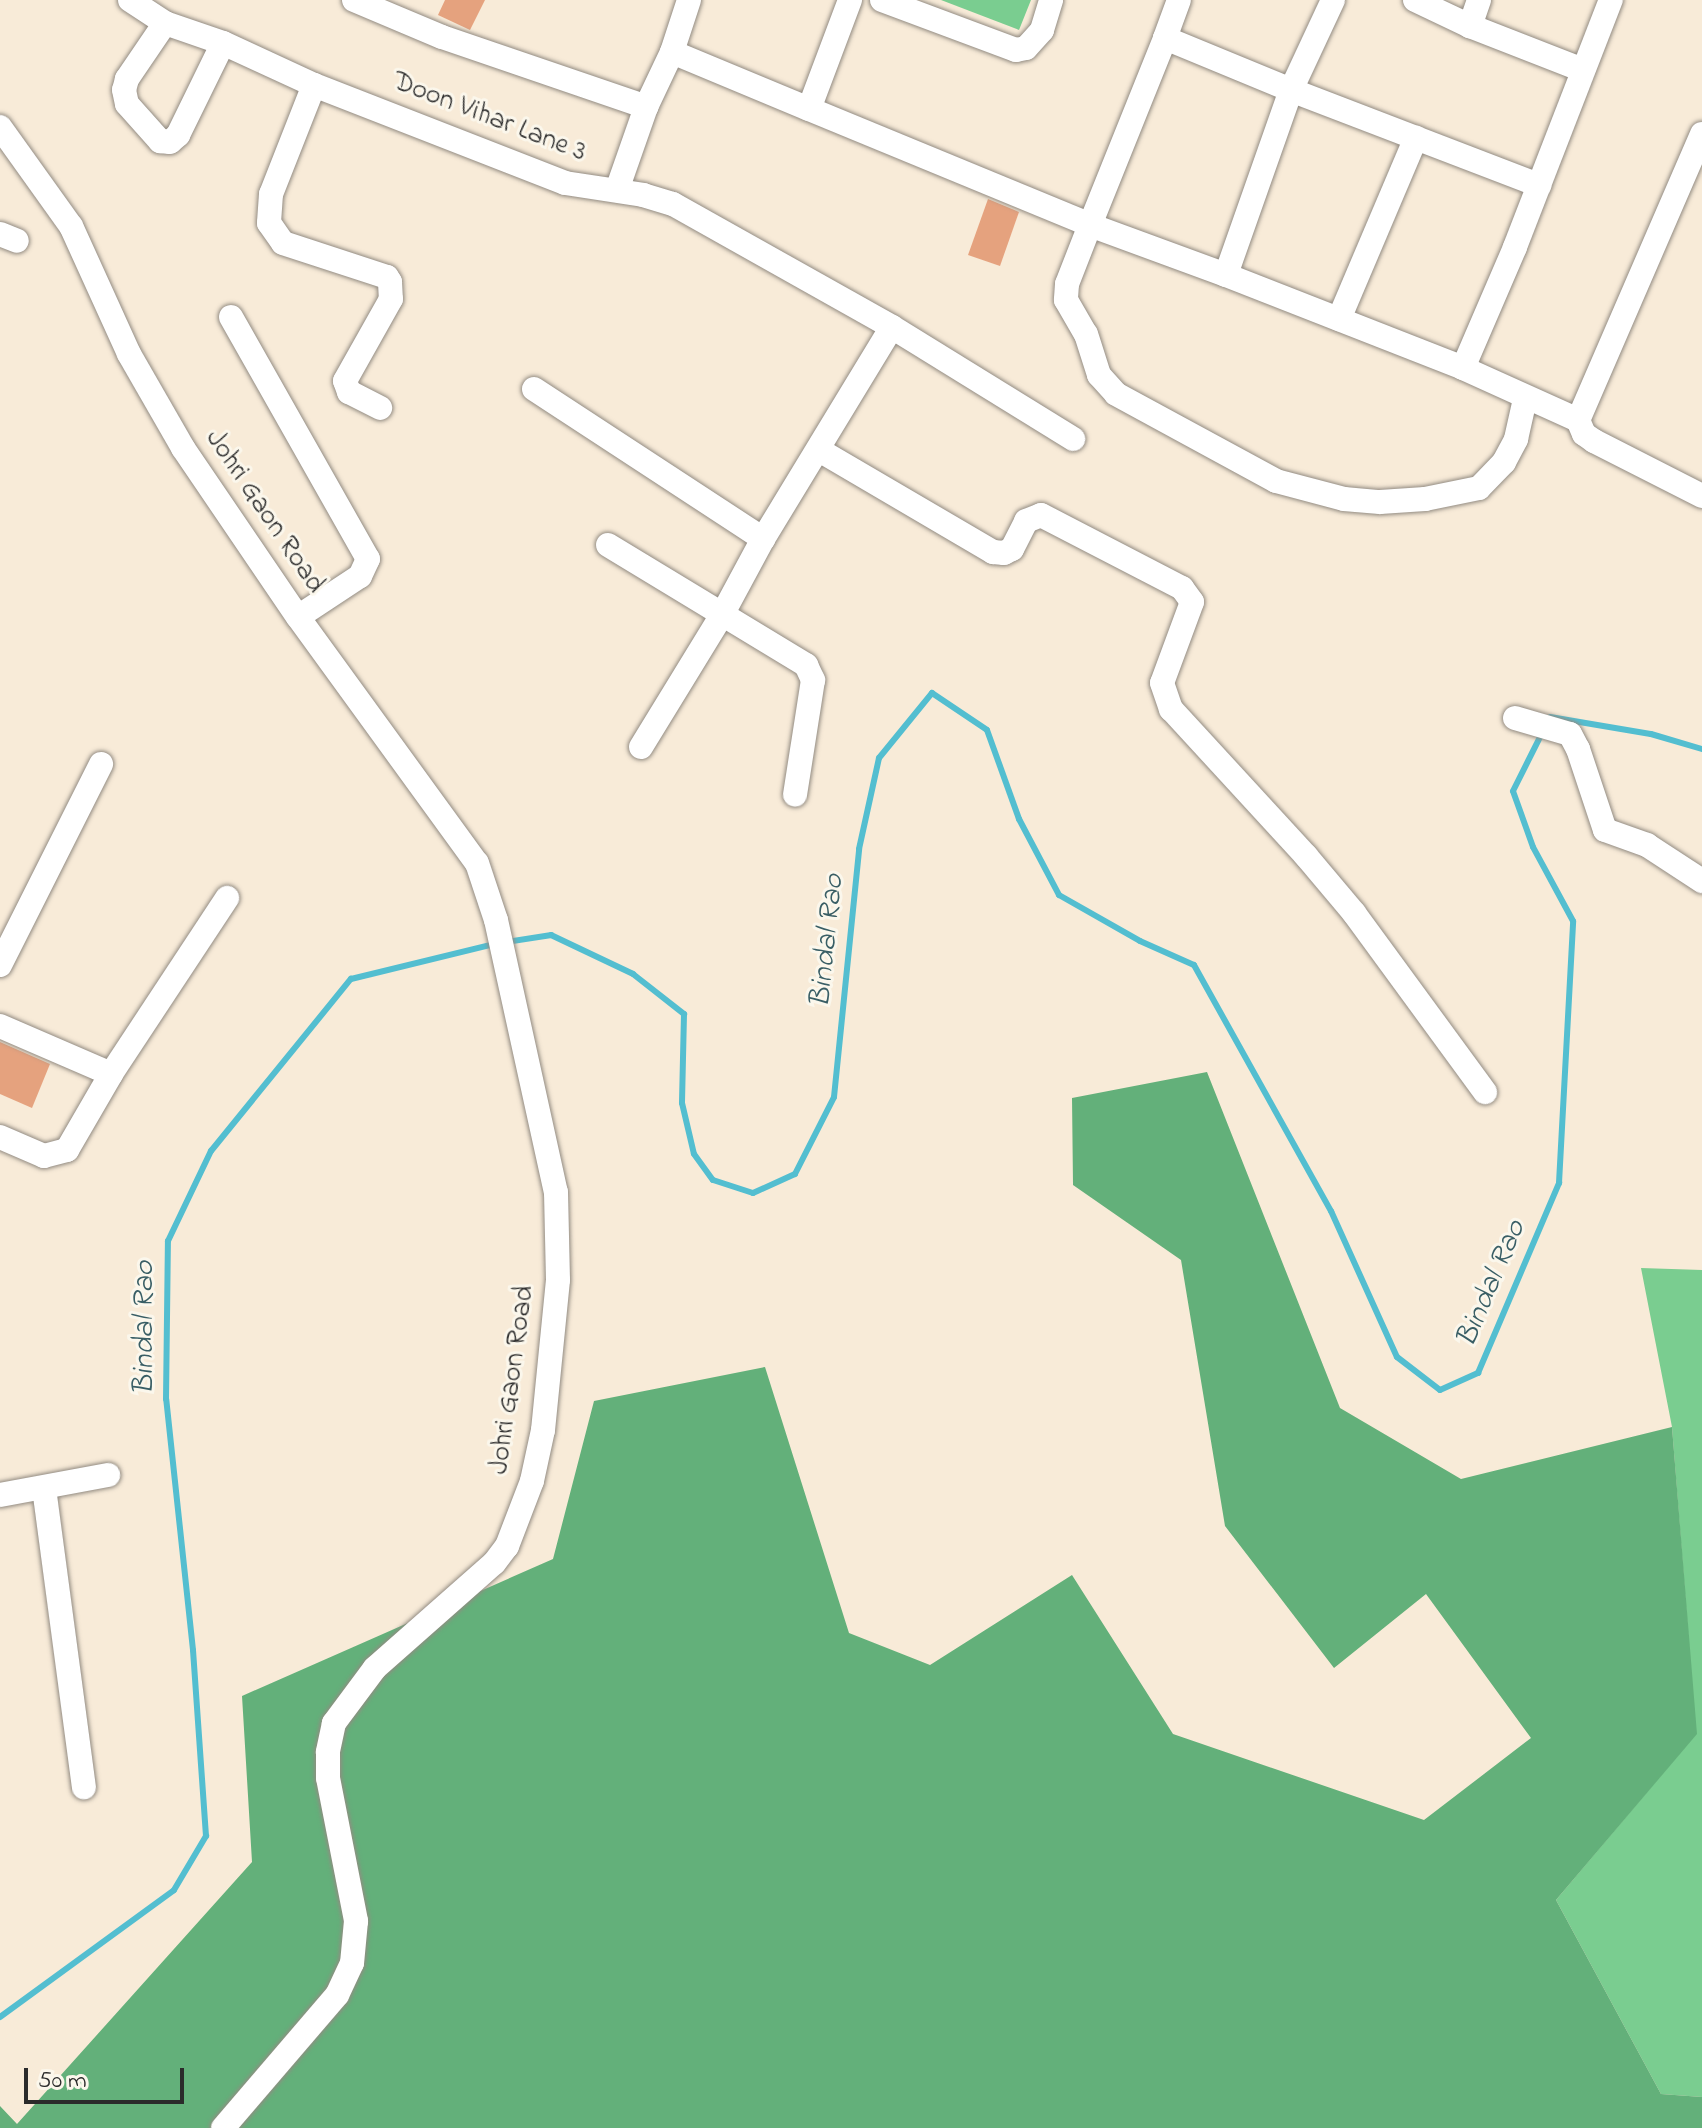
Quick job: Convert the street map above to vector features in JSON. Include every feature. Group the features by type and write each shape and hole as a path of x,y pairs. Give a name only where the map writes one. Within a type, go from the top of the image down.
{"street":[{"name":"Doon Vihar Lane 3","path":"130,0 165,23 223,43 314,85 565,183 617,190 673,204 892,327 1073,439"},
{"path":"354,0 442,37 646,107"},
{"path":"617,190 646,107 672,52 689,0"},
{"path":"809,109 850,0"},
{"path":"882,0 1016,50 1026,48 1042,30 1051,0"},
{"path":"1179,0 1067,284 1066,300 1086,334 1105,383 1141,409 1276,481 1344,499 1380,502 1465,493 1492,479 1516,439 1525,399"},
{"path":"1226,275 1291,90 1333,0"},
{"path":"1415,0 1470,26 1583,70"},
{"path":"1470,26 1479,0"},
{"path":"1463,368 1611,0"},
{"path":"165,23 127,79 124,90 127,104 160,141 170,142 178,135 223,43"},
{"path":"1165,38 1539,185"},
{"path":"672,52 1090,225 1463,368 1525,399 1578,420 1584,434 1594,441 1702,496"},
{"path":"314,85 271,194 269,223 283,243 387,277 391,299 345,381 349,392 380,408"},
{"name":"Johri Gaon Road","path":"0,127 71,226 129,354 183,448 298,617 477,863 504,953 553,1170 559,1219 557,1295 543,1430 532,1481 507,1546 494,1563 375,1668 334,1723 328,1752 328,1778 356,1921 352,1963 337,1995 223,2128"},
{"path":"1578,420 1702,134"},
{"path":"1339,319 1416,138"},
{"path":"231,317 368,559 360,576 298,617"},
{"path":"641,747 892,327"},
{"path":"534,389 763,539"},
{"path":"819,450 993,552 1004,553 1012,549 1026,521 1041,515 1182,588 1192,602 1162,683 1171,709 1354,913 1485,1092"},
{"path":"608,545 795,657 811,674 813,680 795,795"},
{"path":"1515,718 1563,730 1578,749 1602,827 1647,845 1702,881"},
{"path":"0,965 101,764"},
{"path":"0,1137 44,1156 62,1154 71,1145 111,1074 227,898"},
{"path":"0,1026 111,1074"},
{"path":"0,1495 108,1475"},
{"path":"44,1488 84,1787"}],"green space":[{"path":"941,0 1031,0 1019,30"},
{"path":"1207,1072 1340,1408 1461,1479 1672,1427 1697,1734 1556,1900 1661,2094 1702,2097 1702,2128 0,2128 0,2106 17,2124 252,1862 242,1696 553,1559 594,1401 765,1367 849,1633 930,1665 1072,1575 1173,1734 1424,1820 1531,1738 1426,1594 1334,1668 1225,1526 1181,1260 1073,1185 1072,1098"},
{"path":"1641,1268 1702,1270 1702,2097 1661,2094 1556,1900 1696,1734 1672,1427"}],"building":[{"path":"445,0 485,0 470,30 438,15"},
{"path":"988,199 1019,212 1000,266 968,255"},
{"path":"0,1042 50,1064 32,1108 0,1094"}],"waterway":[{"name":"Bindal Rao","path":"506,942 551,935 633,974 684,1014 682,1103 694,1154 713,1180 753,1193 795,1174 834,1097 859,849 879,758 932,693 987,730 1019,819 1059,895 1140,941 1194,965 1331,1211 1397,1357 1440,1390 1478,1373 1559,1183 1573,921 1533,847 1513,791 1543,731"},
{"name":"Bindal Rao","path":"1550,717 1651,734 1702,749"},
{"name":"Bindal Rao","path":"0,2017 174,1890 206,1836 193,1650 166,1399 168,1241 211,1151 351,979 495,944"}]}
